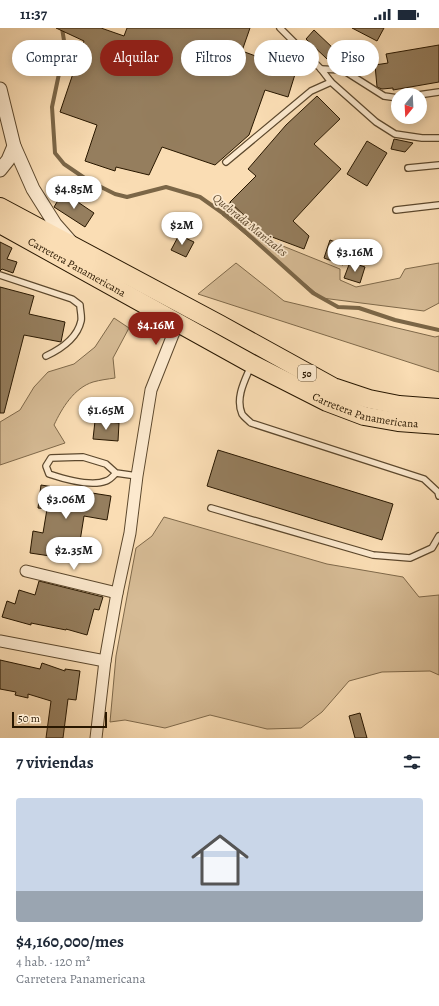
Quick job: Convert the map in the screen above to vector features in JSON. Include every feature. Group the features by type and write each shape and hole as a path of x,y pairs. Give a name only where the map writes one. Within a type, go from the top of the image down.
{"highway":[{"name":"Carretera Panamericana","path":"0,207 219,324 332,387 369,399 399,405 439,408"},
{"name":"Carretera Panamericana","path":"0,224 252,364 327,402 364,416 398,422 439,425"}],"street":[{"path":"0,88 14,146 33,189 44,209 55,224 79,249"},
{"path":"0,170 8,160 14,146"},
{"path":"96,738 106,661 117,593 130,534 137,476 151,390 178,322"},
{"path":"26,571 117,593"},
{"path":"0,641 106,661"}],"lane":[{"path":"280,28 321,69 331,82 376,122 395,134 422,138 439,138"},
{"path":"321,69 344,70 384,96 391,97"},
{"path":"226,162 311,91 331,82"},
{"path":"427,94 439,92"},
{"path":"408,168 439,165"},
{"path":"396,210 439,205"},
{"path":"0,275 72,299 80,305 81,320 74,335 62,348 46,356"},
{"path":"252,364 243,383 239,403 243,415 251,423 424,479 438,492 439,496"},
{"path":"116,473 106,481 87,483 64,479 49,474 46,466 51,458 82,457 106,464 116,473 137,476"},
{"path":"211,508 373,555 410,558 432,548 439,536"}],"shaded area":[{"path":"230,202 263,238 340,269 340,280 356,287 400,278 405,269 439,263 439,303 424,311 322,298 222,215"},
{"path":"236,263 284,301 435,337 439,336 439,372 198,294"},
{"path":"114,318 129,328 113,358 115,378 96,381 86,385 69,399 54,425 65,443 0,465 0,422 20,410 34,387 48,372 74,364 95,347"},
{"path":"164,517 327,564 403,577 419,597 439,595 439,675 430,671 382,672 349,681 322,712 301,728 267,729 210,715 165,728 125,720 110,722 116,656 136,548 152,536"}],"building":[{"path":"56,28 101,28 124,36 127,28 250,28 246,40 181,40 181,76 246,76 246,52 254,55 254,76 294,76 288,97 265,90 249,135 215,165 162,147 149,175 116,167 115,171 85,161 97,125 60,112 72,76 92,76 92,40 82,40"},
{"path":"352,28 384,28 378,40"},
{"path":"314,30 327,42 327,59 319,51 319,40 306,39"},
{"path":"439,45 439,82 404,88 382,89 377,87 376,76 379,76 379,64 388,63 386,54"},
{"path":"317,96 340,119 314,144 341,169 293,221 309,236 304,249 264,234 230,202 256,176 248,169 286,125"},
{"path":"394,139 413,143 405,152 391,149"},
{"path":"367,141 387,153 367,186 347,174"},
{"path":"63,192 94,213 85,227 54,207"},
{"path":"179,235 194,242 186,257 171,250"},
{"path":"330,240 349,247 343,265 324,258"},
{"path":"0,242 12,248 7,259 17,262 13,273 2,269 0,271"},
{"path":"350,262 365,267 360,283 344,278"},
{"path":"0,287 34,296 29,314 65,322 61,342 24,335 4,413 0,413"},
{"path":"95,421 119,423 118,441 93,439"},
{"path":"218,450 393,504 382,540 207,486"},
{"path":"41,485 111,496 107,520 84,516 77,560 30,553 33,531 43,533 47,509 38,508"},
{"path":"39,581 103,597 99,610 94,609 87,635 66,629 31,623 31,625 2,617 7,601 15,604 19,590 35,595"},
{"path":"0,660 40,669 42,663 65,671 65,669 80,671 76,700 68,699 63,738 46,738 51,701 28,694 28,698 15,695 16,692 0,689"},
{"path":"360,713 367,738 355,738 349,716"}],"waterway":[{"name":"Quebrada Manizales","path":"62,28 66,53 60,69 52,107 55,153 64,164 89,181 115,194 127,197 166,187 200,197 231,219 313,293 338,307 359,308 395,320 439,330"}]}
